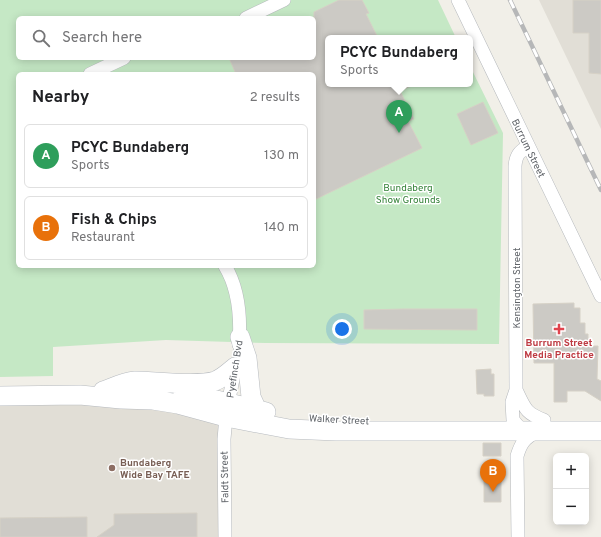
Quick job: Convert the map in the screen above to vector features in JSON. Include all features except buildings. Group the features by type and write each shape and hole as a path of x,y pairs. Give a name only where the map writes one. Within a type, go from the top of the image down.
{"main road":[{"path":"240,337 247,358 251,397 258,410"},
{"path":"103,391 124,383 134,382 197,383 212,381 222,378 235,367"},
{"name":"Walker Street","path":"80,395 103,391 146,389 174,390 227,410 289,429 336,431 498,432 529,426 601,419"},
{"name":"Walker Street","path":"0,396 80,395 153,400 227,410 258,410 274,414 314,419 529,426 601,431"}],"street":[{"path":"250,16 284,0"},
{"name":"Burrum Street","path":"458,0 601,296"},
{"path":"94,72 120,60"},
{"name":"Kensington Street","path":"528,146 519,152 516,157 515,166 516,390 512,402 529,426"},
{"name":"Pyefinch Bvd","path":"226,268 232,280 237,299 240,322 240,337 227,410"},
{"path":"516,390 528,412 531,414 526,439 520,446 517,456 518,537"},
{"name":"Faldt Street","path":"225,537 224,439 227,410"},
{"path":"498,432 512,443 517,456"}],"shaded area":[{"path":"539,0 601,0 601,129"},
{"name":"Bundaberg Wide Bay TAFE","path":"80,396 225,418 224,537 0,537 0,397"}],"green space":[{"name":"Bundaberg Show Grounds","path":"0,0 438,0 455,35 325,35 325,87 473,87 473,72 503,133 499,344 266,343 166,340 53,347 53,376 0,377"}],"railway":[{"path":"510,0 601,190"}],"place":[{"name":"PCYC Bundaberg","path":"399,133"},
{"name":"Burrum Street Media Practice","path":"559,329"},
{"name":"Bundaberg Wide Bay TAFE","path":"112,468"},
{"name":"Fish & Chips","path":"493,492"}]}
